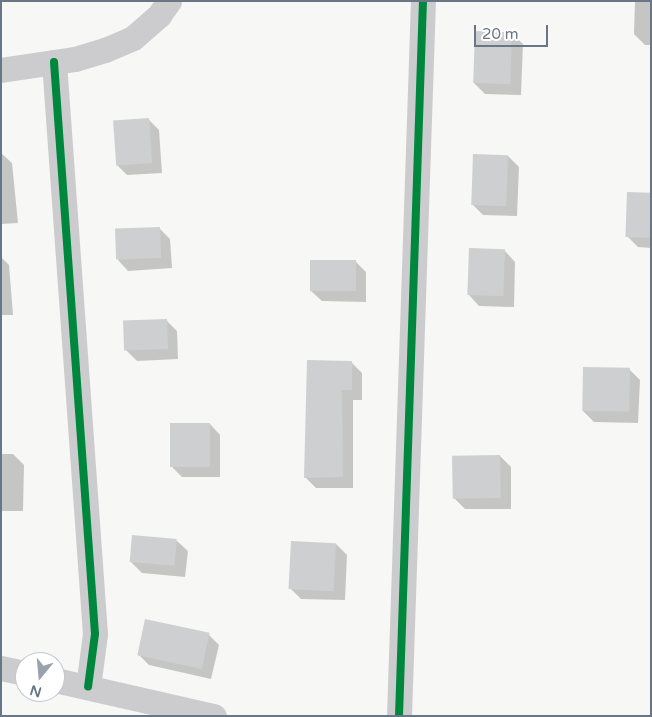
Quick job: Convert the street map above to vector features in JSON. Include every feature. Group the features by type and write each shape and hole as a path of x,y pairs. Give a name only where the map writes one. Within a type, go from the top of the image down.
{"street":[{"path":"1,70 54,62 106,50 133,38 159,15 169,1"},
{"path":"399,716 424,1"},
{"path":"54,62 95,634 88,687"},
{"path":"1,668 15,671"},
{"path":"65,682 214,716"}],"building":[{"path":"475,31 512,32 510,84 473,83"},
{"path":"149,118 152,163 116,165 113,121"},
{"path":"473,154 508,155 506,206 471,205"},
{"path":"627,192 651,193 649,238 625,237"},
{"path":"160,227 161,258 116,260 115,229"},
{"path":"469,248 505,249 503,296 467,295"},
{"path":"310,260 356,260 356,291 310,291"},
{"path":"167,319 168,349 124,351 123,321"},
{"path":"307,360 352,361 352,390 342,390 343,477 304,478"},
{"path":"583,367 630,368 629,412 582,411"},
{"path":"170,423 210,423 210,467 170,467"},
{"path":"500,455 501,498 453,499 452,456"},
{"path":"132,535 177,539 174,566 130,562"},
{"path":"291,541 336,543 333,591 288,589"},
{"path":"145,619 210,633 202,669 137,655"}],"cycle path":[{"path":"399,716 423,1"},
{"path":"54,62 95,634 88,687"}]}
